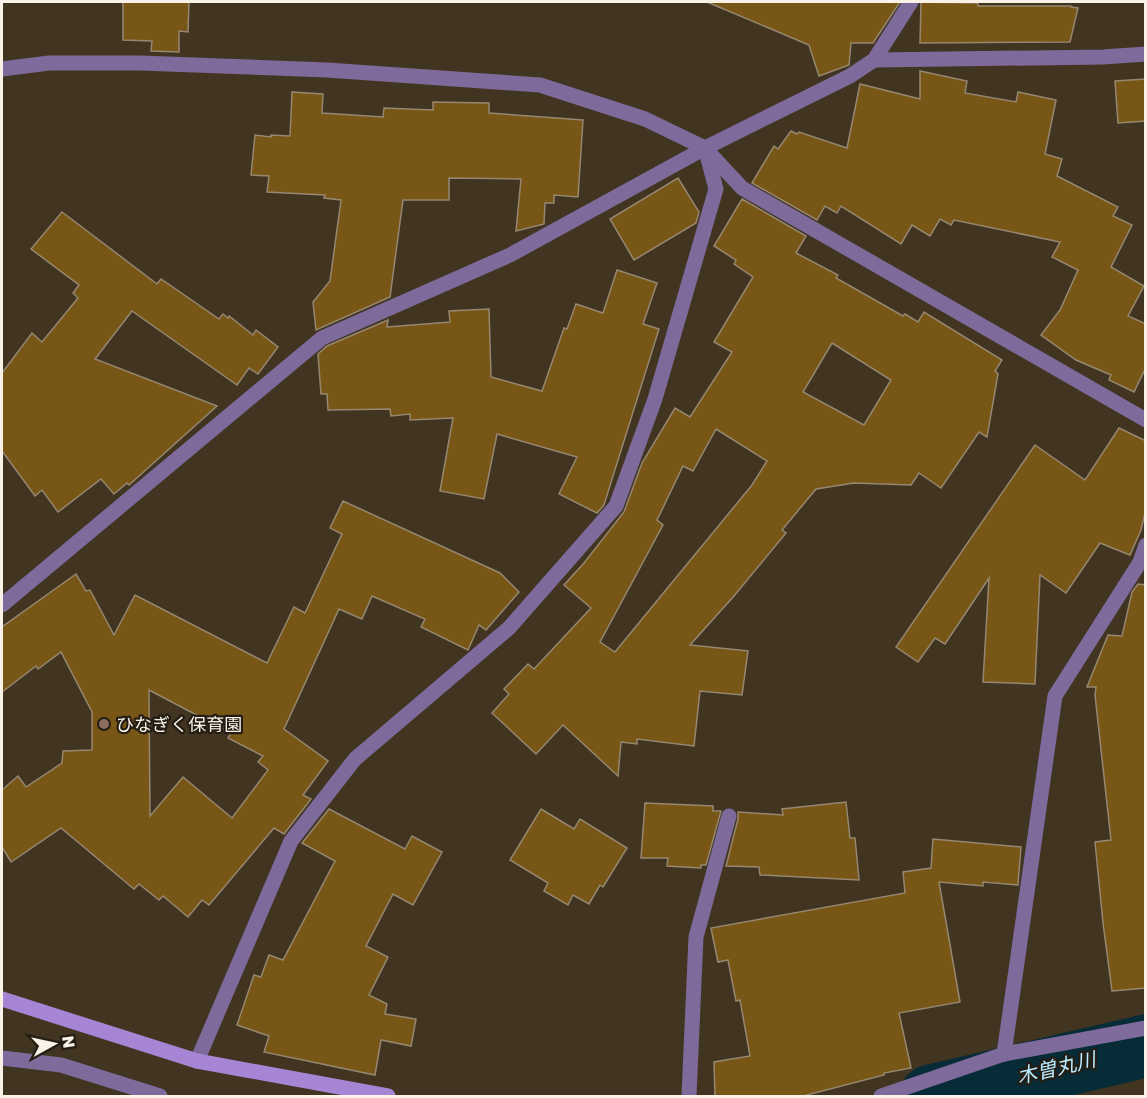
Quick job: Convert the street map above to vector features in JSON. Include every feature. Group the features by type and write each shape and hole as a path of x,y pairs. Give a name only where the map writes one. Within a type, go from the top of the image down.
{"street":[{"path":"2,605 322,338 510,255 705,148 850,76 874,60 911,2"},
{"path":"874,60 1103,57 1146,54"},
{"path":"2,69 50,63 140,63 327,70 540,85 645,119 705,148 742,188 1146,420"},
{"path":"197,1060 291,841 355,759 509,628 616,506 655,399 716,189 705,148"},
{"path":"1004,1054 1056,696 1140,562 1146,545"},
{"path":"689,1096 696,937 729,816"},
{"path":"2,999 197,1060 388,1096"},
{"path":"880,1096 1004,1054 1146,1028"},
{"path":"2,1058 61,1065 160,1096"}],"building":[{"path":"124,2 189,2 188,32 179,31 179,52 151,51 152,41 123,40"},
{"path":"707,2 900,2 873,43 851,43 849,65 819,76 809,45"},
{"path":"921,2 978,3 978,6 1071,6 1078,8 1070,42 920,43"},
{"path":"920,71 967,81 965,93 1016,102 1018,92 1056,100 1045,154 1062,159 1057,176 1118,207 1113,216 1132,225 1111,267 1144,286 1128,316 1146,324 1146,367 1134,392 1109,380 1111,375 1076,360 1041,335 1060,310 1078,270 1052,257 1060,242 954,220 951,225 940,219 930,236 912,225 901,244 841,206 837,213 825,206 817,220 752,183 774,146 778,149 791,131 847,148 860,84 920,99"},
{"path":"1146,79 1146,121 1118,123 1115,81"},
{"path":"292,92 323,94 322,113 383,117 384,108 433,110 433,102 489,103 489,113 583,120 578,197 554,195 554,203 545,203 544,224 516,231 521,179 449,178 449,200 403,200 390,297 316,330 313,302 330,281 341,200 324,198 325,195 267,192 269,176 251,175 255,135 290,136"},
{"path":"678,178 699,212 696,223 634,260 610,219"},
{"path":"742,199 806,236 796,253 838,275 836,278 903,316 905,314 918,322 924,312 1002,360 995,371 998,374 987,437 979,432 941,488 919,473 911,485 854,483 816,489 782,530 786,533 690,645 748,651 742,695 700,691 694,746 637,739 637,744 621,742 618,776 563,725 536,754 492,713 509,694 504,689 528,664 534,669 591,608 564,585 624,512 642,463 675,408 690,417 732,352 714,342 753,277 734,264 736,260 714,246","holes":["832,343 891,380 864,425 803,392","716,429 767,461 752,485 615,652 600,642 663,525 657,520 683,466 693,471"]},
{"path":"62,212 157,284 161,279 219,319 223,314 228,318 229,316 253,335 256,330 278,347 258,374 249,368 237,385 132,311 95,359 217,406 129,485 127,483 114,494 101,479 58,512 42,490 35,496 2,451 2,373 32,333 42,342 78,298 73,293 79,285 31,249"},
{"path":"617,270 657,283 643,324 659,329 604,505 597,513 559,494 577,457 497,434 484,499 440,491 453,418 410,420 410,414 391,416 390,409 328,410 327,394 321,394 318,354 327,346 388,320 387,327 450,322 449,311 489,309 491,377 542,391 564,328 567,329 576,304 603,313"},
{"path":"1119,428 1146,441 1146,509 1141,530 1130,555 1100,543 1066,593 1040,575 1035,684 983,682 989,578 945,644 935,638 918,662 896,647 1035,445 1085,480"},
{"path":"343,501 500,573 519,592 486,630 479,625 468,650 421,627 425,619 372,596 362,619 339,609 284,729 328,761 303,795 311,799 284,834 274,828 209,905 202,900 188,917 163,896 159,900 139,884 134,889 61,828 11,862 2,847 2,790 18,776 26,787 62,763 63,751 92,750 92,712 61,652 38,669 36,666 2,692 2,627 76,574 86,591 90,590 114,635 135,595 267,663 294,607 305,613 342,534 330,528","holes":["149,690 231,733 228,738 263,756 258,762 268,770 232,818 183,777 150,816"]},
{"path":"1138,584 1146,585 1146,988 1112,991 1095,842 1111,840 1096,687 1087,687 1108,635 1122,636 1132,592"},
{"path":"846,802 850,838 855,838 859,880 760,875 759,867 726,866 738,812 783,815 782,809"},
{"path":"645,803 713,806 713,811 721,811 706,865 701,865 701,868 667,866 668,858 641,858"},
{"path":"329,809 405,849 412,836 442,852 413,905 393,894 366,946 388,957 369,995 387,1004 385,1014 416,1019 411,1046 381,1040 375,1075 264,1052 269,1036 237,1025 254,975 261,977 269,955 283,960 335,861 302,843"},
{"path":"541,809 574,829 580,819 627,848 603,887 600,885 589,904 573,895 568,905 544,891 548,883 510,860"},
{"path":"933,839 1021,847 1018,885 983,882 983,886 939,882 960,1002 899,1013 911,1068 884,1073 884,1075 803,1096 715,1096 714,1062 750,1056 740,1000 736,1001 728,960 718,962 711,928 905,893 903,872 931,868"}],"waterway":[{"name":"木曽丸川","path":"931,1096 1146,1046"}],"place":[{"name":"ひなぎく保育園","path":"104,724"}]}
